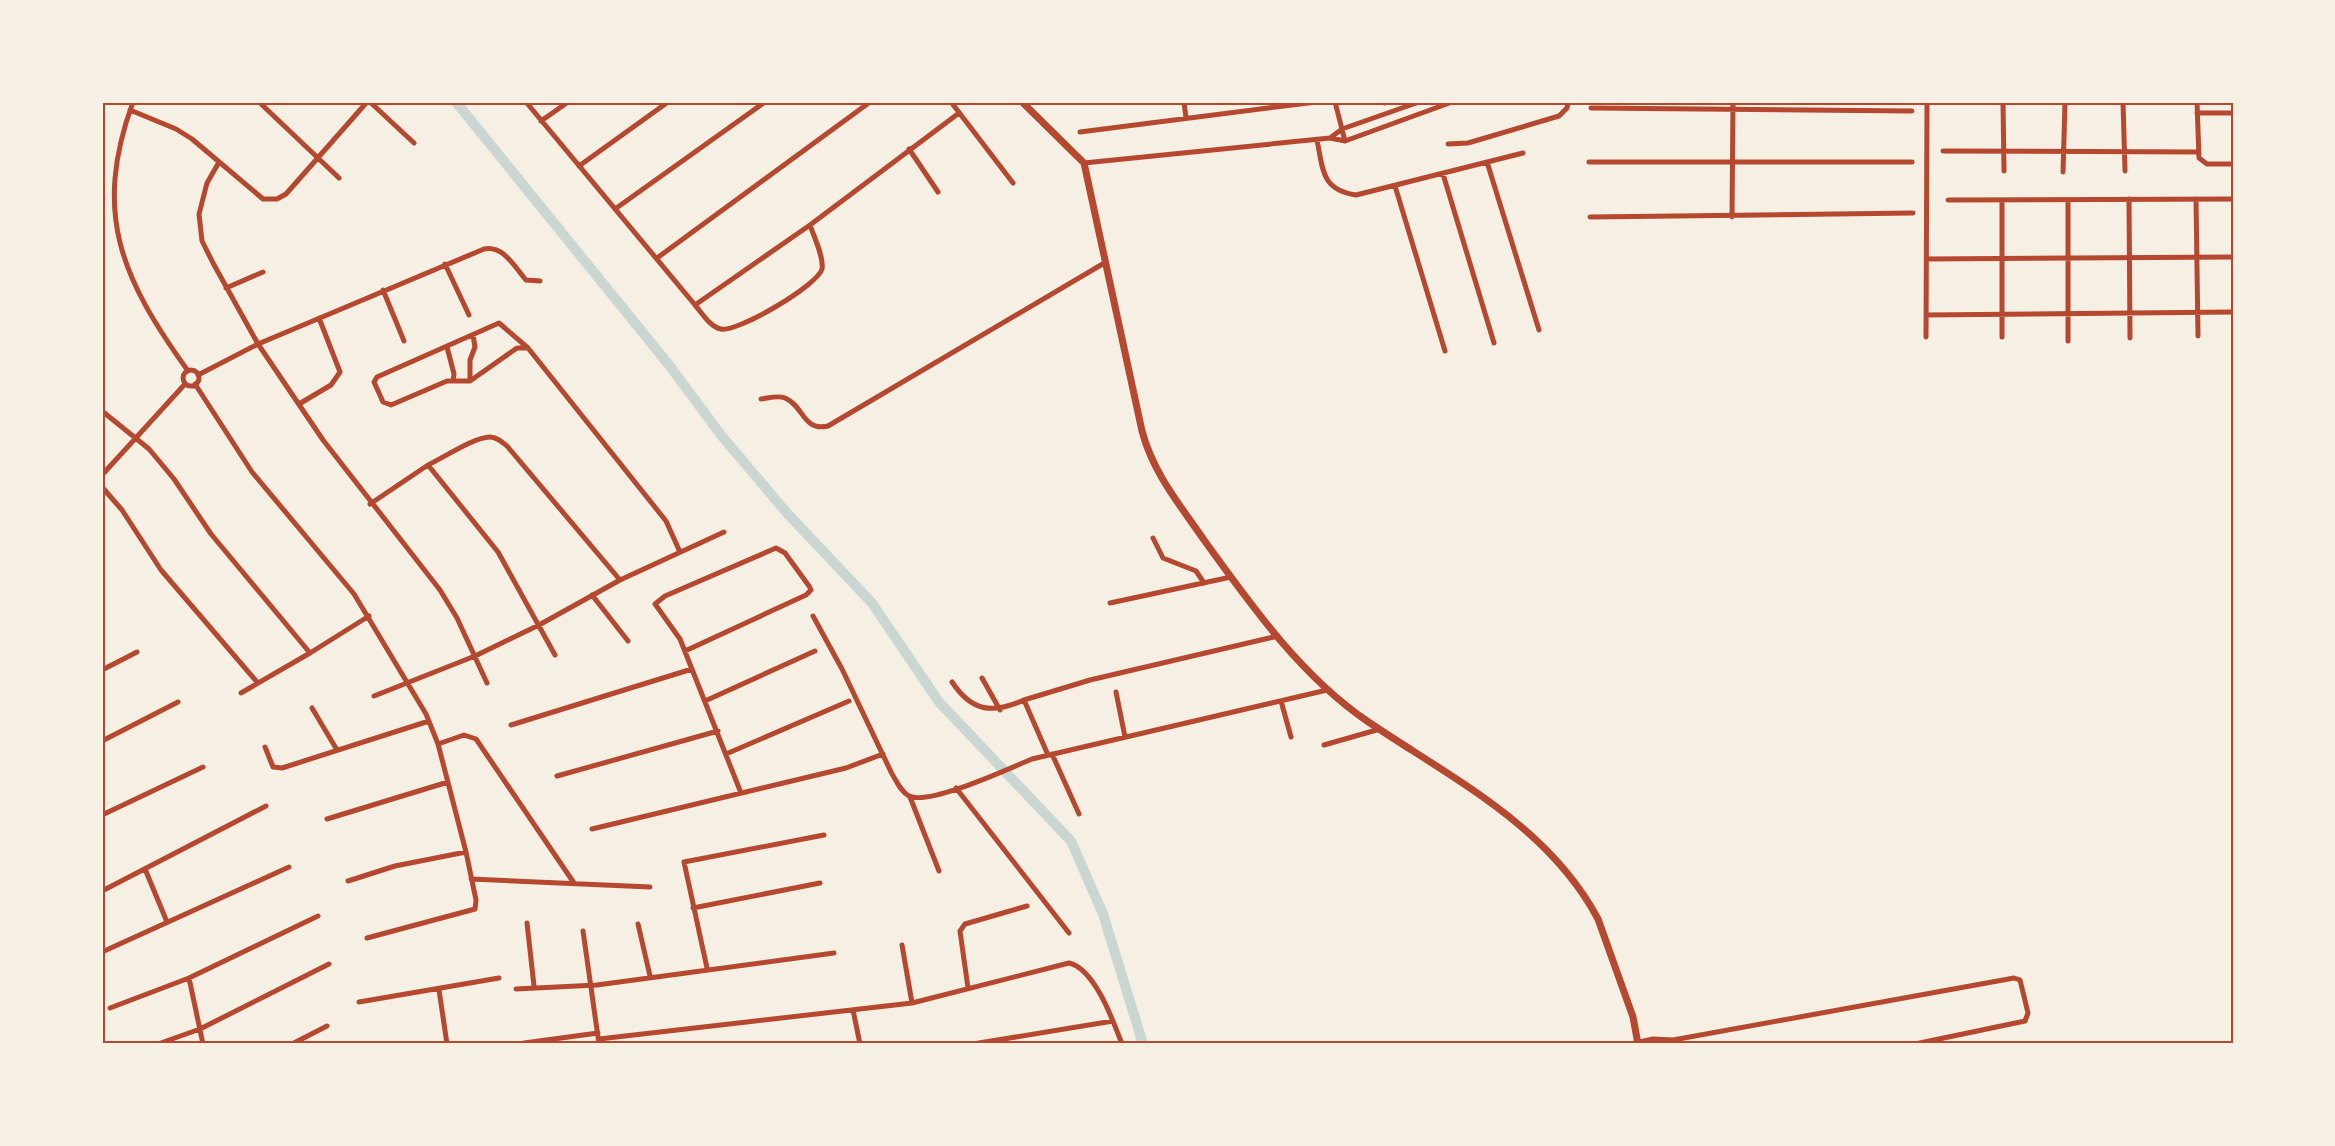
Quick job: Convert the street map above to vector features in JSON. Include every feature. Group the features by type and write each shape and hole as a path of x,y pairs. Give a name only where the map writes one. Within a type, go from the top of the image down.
{"street":[{"path":"133,102 113,185 113,209 124,260 164,337 188,371 198,375"},
{"path":"259,102 339,178"},
{"path":"130,110 176,129 263,199 268,200 286,194 317,156 369,102 414,143"},
{"path":"526,102 695,305 714,326 722,330 732,329 812,284 822,270 822,262 810,225"},
{"path":"541,121 568,102"},
{"path":"579,166 668,102"},
{"path":"615,209 765,102"},
{"path":"657,258 870,102"},
{"path":"951,102 1013,183"},
{"path":"1022,102 1084,163 1147,452 1163,482 1231,577 1278,636 1327,690 1380,729 1496,805 1545,849 1590,905 1598,919 1633,1017 1636,1043 1670,1042 2014,978 2020,980 2028,1013 2025,1021 1915,1044"},
{"path":"1184,102 1186,118"},
{"path":"1080,132 1316,102"},
{"path":"1335,102 1345,141"},
{"path":"1330,138 1342,129 1419,102"},
{"path":"1084,163 1330,138 1345,141 1452,102"},
{"path":"1448,144 1468,143 1559,116 1567,108 1568,102"},
{"path":"1926,337 1927,102"},
{"path":"2003,102 2004,171"},
{"path":"2063,172 2065,102"},
{"path":"2123,102 2125,171"},
{"path":"2197,102 2199,158 2207,164 2233,164"},
{"path":"1592,108 1733,105 1912,111"},
{"path":"1732,217 1733,105"},
{"path":"695,305 810,225 959,113"},
{"path":"2197,113 2233,113"},
{"path":"1317,140 1325,180 1342,193 1356,195 1523,153"},
{"path":"909,149 938,192"},
{"path":"1944,152 2198,152"},
{"path":"219,162 201,198 200,226 202,241 226,288 258,344 299,404 370,504 440,590 487,683"},
{"path":"1487,162 1539,330"},
{"path":"1589,162 1912,162"},
{"path":"1443,174 1494,343"},
{"path":"1395,186 1445,351"},
{"path":"2196,199 2198,336"},
{"path":"1948,200 2233,199"},
{"path":"2002,200 2002,337"},
{"path":"2068,200 2068,341"},
{"path":"2129,200 2130,338"},
{"path":"1590,217 1913,213"},
{"path":"195,384 198,375 258,344 445,264 492,247 499,249 526,280 540,281"},
{"path":"1927,259 2233,257"},
{"path":"760,399 785,398 793,403 808,424 820,428 828,426 1107,262"},
{"path":"445,264 469,315"},
{"path":"226,288 262,272"},
{"path":"383,290 404,341"},
{"path":"1926,315 2233,312"},
{"path":"299,404 331,385 340,372 319,318"},
{"path":"528,348 516,348 470,381 453,381 389,405 382,400 375,382 376,377 502,324 528,348 666,521 680,552"},
{"path":"470,381 470,360 475,347 473,335"},
{"path":"447,347 454,374 453,381"},
{"path":"185,384 183,377 188,371"},
{"path":"102,475 185,384 195,384"},
{"path":"195,384 252,472 369,615 408,681 438,744 466,852 476,900 475,909 367,938"},
{"path":"102,411 136,437 163,464 211,534 310,653"},
{"path":"370,504 428,465 478,440 489,437 497,439 507,446 620,580"},
{"path":"428,465 498,552 555,655"},
{"path":"102,487 122,510 161,570 257,682"},
{"path":"374,696 475,656 539,625 620,580 724,532"},
{"path":"1153,538 1163,558 1196,571 1204,583"},
{"path":"685,651 806,595 810,590 809,586 785,553 776,548 657,601 657,609 674,630 685,651 741,793"},
{"path":"1110,603 1231,577"},
{"path":"592,595 627,641"},
{"path":"241,693 369,615"},
{"path":"813,616 902,790 910,797 939,871"},
{"path":"952,682 968,703 1000,710 1024,700 1090,680 1278,636"},
{"path":"705,701 815,651"},
{"path":"102,670 137,652"},
{"path":"511,725 692,669"},
{"path":"982,678 1000,710"},
{"path":"910,797 923,797 996,777 1023,763 1050,755 1327,690"},
{"path":"1116,692 1125,737"},
{"path":"1024,700 1079,814"},
{"path":"1281,701 1291,737"},
{"path":"102,741 178,702"},
{"path":"726,754 849,702"},
{"path":"312,708 337,750"},
{"path":"265,747 276,768 289,767 429,721"},
{"path":"1324,746 1380,729"},
{"path":"556,776 718,731"},
{"path":"438,744 464,735 476,739 574,883"},
{"path":"592,829 846,768 883,754"},
{"path":"102,815 203,767"},
{"path":"327,819 447,782"},
{"path":"956,788 1069,933"},
{"path":"102,891 266,806"},
{"path":"707,968 684,862 824,835"},
{"path":"348,881 395,866 466,852"},
{"path":"102,952 289,867"},
{"path":"146,869 167,922"},
{"path":"471,879 574,883 607,887 651,887"},
{"path":"693,908 820,883"},
{"path":"968,988 960,931 965,924 1027,906"},
{"path":"110,1008 189,978 318,916"},
{"path":"527,923 534,986"},
{"path":"638,924 650,976"},
{"path":"583,931 599,1039"},
{"path":"902,945 912,1003"},
{"path":"516,989 534,986 591,985 834,953"},
{"path":"158,1044 200,1029 329,964"},
{"path":"524,1043 599,1039 912,1003 1062,964 1076,965 1084,970 1098,991 1122,1044"},
{"path":"189,978 203,1044"},
{"path":"359,1002 499,978"},
{"path":"439,990 447,1044"},
{"path":"853,1010 860,1044"},
{"path":"973,1044 1113,1021"},
{"path":"292,1044 327,1026"}],"waterway":[{"path":"456,102 669,365 721,435 786,512 872,603 939,702 1071,841 1103,914 1143,1044"}]}
